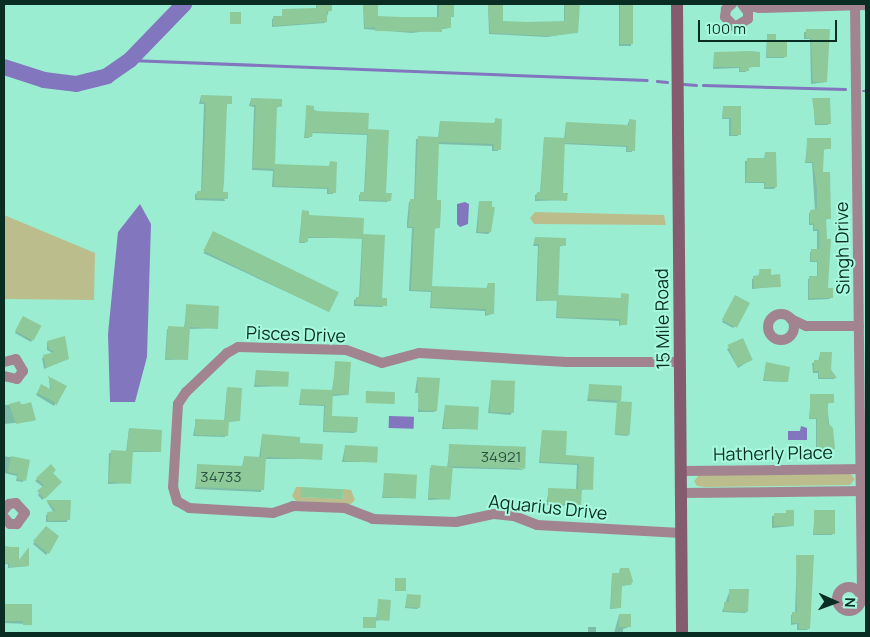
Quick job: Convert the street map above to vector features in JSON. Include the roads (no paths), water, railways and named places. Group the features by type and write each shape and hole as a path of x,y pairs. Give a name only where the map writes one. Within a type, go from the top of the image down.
{"main road":[{"name":"15 Mile Road","path":"677,4 682,633"}],"street":[{"path":"732,4 725,13 729,24 739,26 759,8"},
{"path":"742,4 748,12 748,19"},
{"path":"742,4 759,8 866,5"},
{"name":"Singh Drive","path":"855,4 859,326 864,469 862,598"},
{"path":"806,326 780,340 772,336 768,328 770,320 776,314 791,318 806,326 859,326"},
{"path":"791,318 794,326 792,335"},
{"name":"Pisces Drive","path":"177,501 173,487 178,404 186,392 227,353 238,347 346,350 382,363 419,353 566,362 680,362"},
{"path":"4,362 16,359 23,367 20,377 5,377"},
{"name":"Hatherly Place","path":"681,471 864,469"},
{"path":"681,493 864,491"},
{"name":"Aquarius Drive","path":"177,501 189,508 273,513 293,506 345,508 373,519 456,522 494,514 514,516 537,526 681,533"},
{"path":"4,510 8,503 24,509 23,520 14,524 4,517"},
{"path":"847,587 855,588 862,598 857,609 849,611 842,609 837,602 838,594 847,587 855,582 861,570"}],"waterway":[{"path":"4,67 44,80 76,84 107,76 130,60 184,4"},
{"path":"130,60 647,80"},
{"path":"657,81 667,82"},
{"path":"684,84 696,85"},
{"path":"703,85 845,89"}]}
